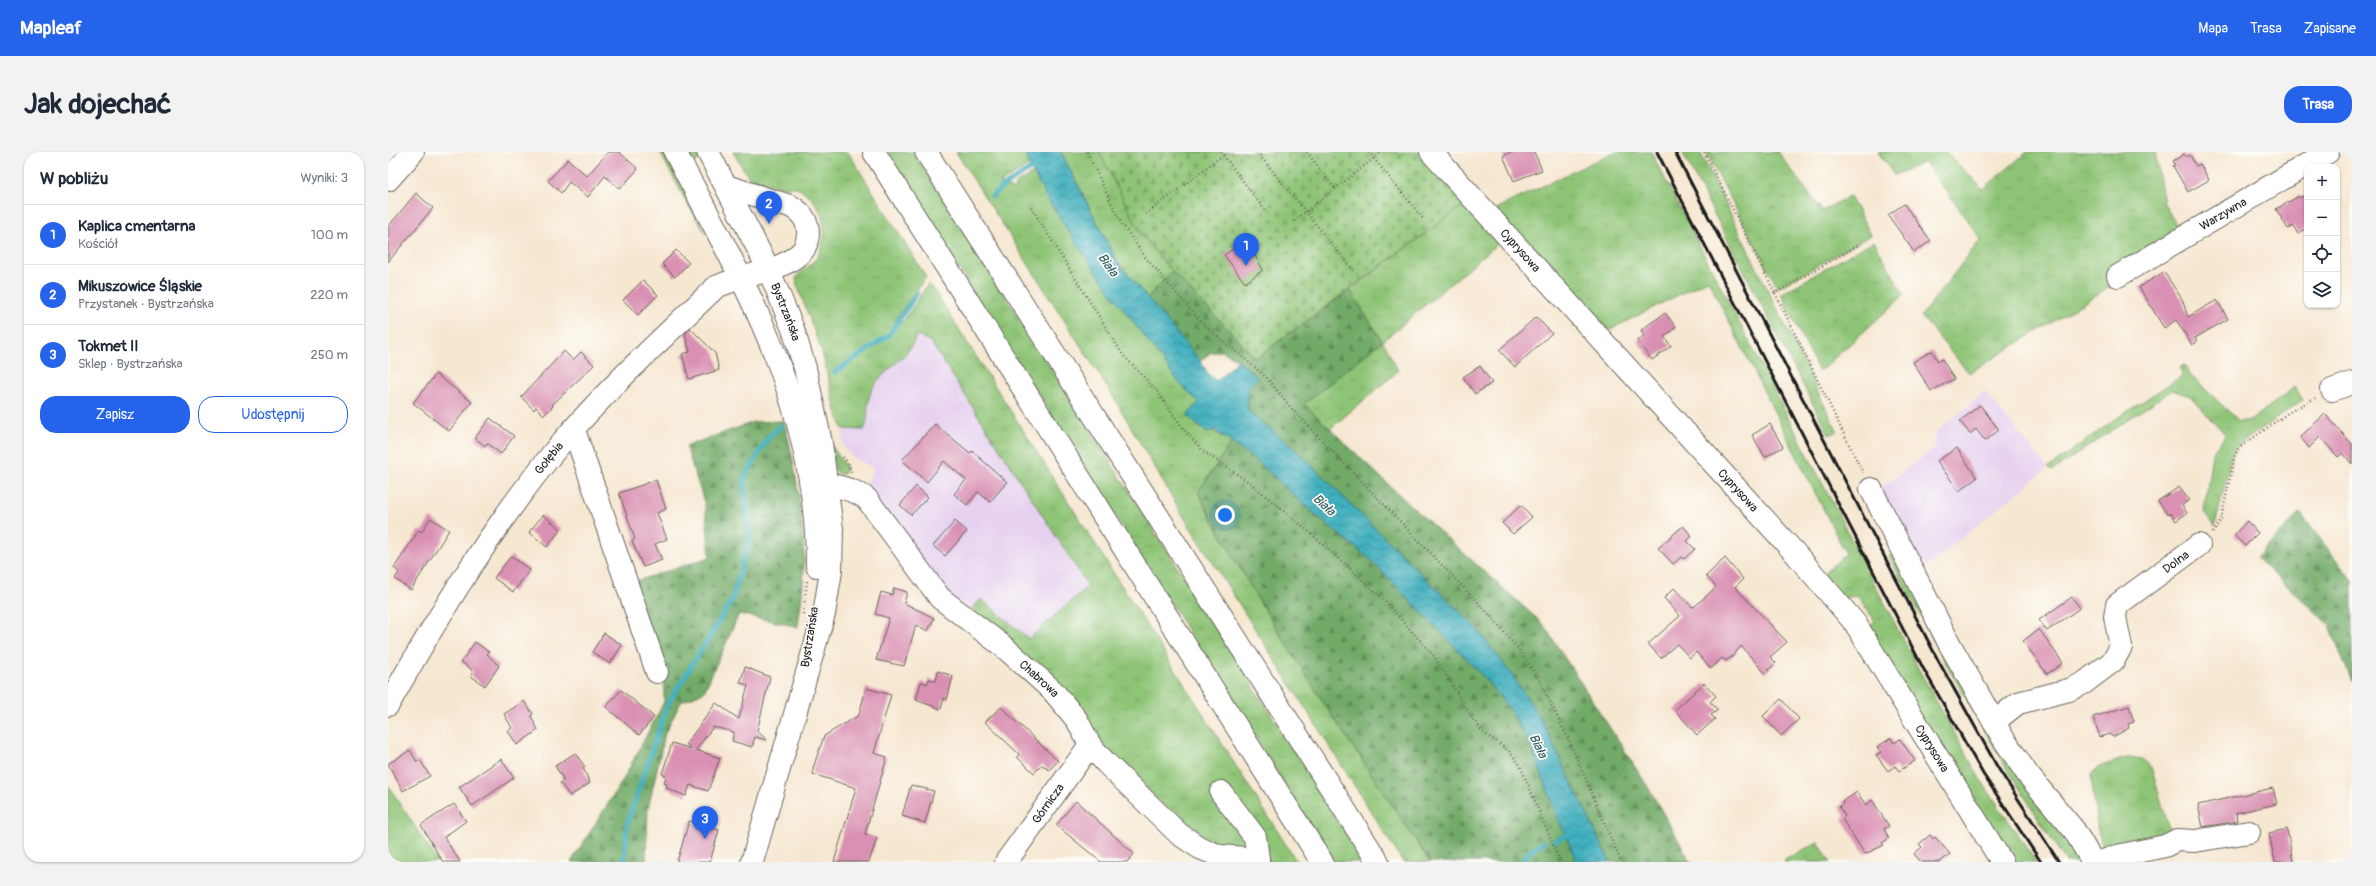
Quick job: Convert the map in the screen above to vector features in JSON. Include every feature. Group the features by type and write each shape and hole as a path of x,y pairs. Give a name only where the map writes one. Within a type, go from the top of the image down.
{"main road":[{"path":"388,180 413,152"},
{"name":"Bystrzańska","path":"675,152 761,318 784,373 798,419 809,469 817,542 817,578 815,612 797,708"},
{"name":"Bystrzańska","path":"708,152 782,298 804,368 821,443 832,529 831,571 824,614 752,862"},
{"path":"874,152 1322,862"},
{"name":"Cyprysowa","path":"1431,152 1795,553 1855,623 1875,652 2002,862"},
{"name":"Warzywna","path":"2118,276 2328,152"},
{"path":"928,154 1378,862"},
{"name":"Gołębia","path":"388,705 482,550 557,449 599,400 716,287 740,276 768,268 782,266 804,249 808,237 804,218 800,212 790,206 726,186"},
{"path":"574,430 657,672"},
{"path":"809,469 827,484"},
{"name":"Chabrowa","path":"827,484 854,490 867,499 940,598 1004,647 1053,691 1077,720 1090,745 1125,784 1190,841 1200,848 1220,856 1259,861"},
{"path":"1871,489 1949,643 1994,722 2028,774 2074,830 2094,862"},
{"name":"Dolna","path":"1994,722 2018,703 2069,690 2084,683 2113,661 2121,647 2115,617 2117,605 2199,545"},
{"name":"Górnicza","path":"1006,862 1090,745"},
{"path":"1221,792 1255,837 1259,861"},
{"path":"2100,862 2116,856 2165,846 2177,840 2195,841 2248,832"}],"path":[{"path":"1087,152 1120,220 1146,258 1202,323 1266,378 1292,409 1489,614 1519,650 1542,686 1568,738 1621,862"},
{"path":"1221,152 1267,213"},
{"path":"1257,152 1354,271"},
{"path":"1307,152 1334,188"},
{"path":"1369,152 1422,219"},
{"path":"1294,221 1334,188 1382,152"},
{"path":"1704,152 1776,293 1871,489"},
{"path":"1146,214 1223,155"},
{"path":"1031,207 1123,355 1156,390 1182,427 1203,451 1250,483 1308,531 1379,595 1434,656 1475,722 1484,732 1508,750 1520,765 1560,862"},
{"path":"1776,293 1862,244"},
{"name":"Dolna","path":"2199,545 2218,527 2235,455 2239,448 2288,413 2346,387"},
{"path":"802,620 807,576"}],"shaded area":[{"path":"916,335 930,341 1088,587 1029,639 982,599 968,613 936,585 866,484 874,468 853,458 844,448 842,440 843,429 864,430 868,420 870,394 885,372 914,345"},
{"path":"1985,392 2048,468 1920,572 1878,490 1935,448 1935,433"}],"green space":[{"path":"660,152 667,156 706,234 688,205"},
{"path":"687,152 697,152 700,159 693,163"},
{"path":"733,152 848,152 926,277 895,320 903,322 928,284 932,287 1297,862 1269,862 1263,854 1203,844 968,613 981,599 1029,639 1088,586 930,341 916,335 908,351 880,378 874,386 869,398 867,420 864,430 843,429 837,415 822,352 797,285 796,278 813,262 818,256 822,247 824,226 821,216 817,206 804,192 794,187 781,187 749,178"},
{"path":"888,152 913,152 1365,862 1334,862 961,272"},
{"path":"956,152 1026,152 1029,165 1000,183 1014,190 1017,183 1034,173 1047,198 1181,385 1199,402 1187,416 1231,442 1198,492 1251,587 1280,634 1339,726 1430,862 1403,862 1182,514 1111,393"},
{"path":"1061,152 1099,152 1142,235 1172,271 1147,298 1117,261"},
{"path":"1099,152 1420,152 1466,203 1256,358 1172,271 1142,235"},
{"path":"1614,152 1651,152 1919,670 1979,777 2036,862 2009,862 1866,628 1875,621 1857,595 1843,599 1822,575 1846,554 1708,280 1603,333 1493,210"},
{"path":"1682,152 1700,152 1837,431 1829,435"},
{"path":"1706,152 1778,152 1822,211 1850,196 1871,235 1778,288"},
{"path":"1878,152 1946,152 1983,189 2027,152 2155,152 2164,204 2182,234 2116,283 1969,373 1921,316 1981,239 1925,162 1894,175"},
{"path":"1466,203 1502,240 1383,341 1398,371 1330,429 1304,404 1382,341 1350,290"},
{"path":"1874,241 1904,295 1819,372 1781,294"},
{"path":"1172,271 1256,358 1350,290 1382,341 1304,404 1409,504 1543,624 1648,787 1691,862 1610,862 1540,717 1510,672 1476,628 1294,448 1248,411 1247,389 1258,378 1238,360 1222,351 1210,353 1200,361 1147,298"},
{"path":"2184,365 2190,375 2239,421 2250,421 2295,387 2303,400 2238,445 2232,454 2215,526 2204,512 2212,453 2226,435 2190,396 2172,390 2052,471 2048,468 2114,420 2182,376 2180,367"},
{"path":"784,421 802,520 804,572 798,627 739,614 704,692 681,702 665,733 648,809 646,862 571,862 623,780 664,702 664,673 630,583 710,557 705,505 686,446 754,422"},
{"path":"1231,442 1257,461 1313,513 1372,561 1483,676 1510,710 1533,751 1558,818 1577,862 1430,862 1339,726 1280,634 1251,587 1198,492"},
{"path":"830,443 846,468 844,474 839,474 835,470"},
{"path":"2300,513 2352,580 2352,682 2329,624 2256,558"},
{"path":"1893,554 2076,841 2082,862 2066,862 1999,756 1944,660 1889,556"},
{"path":"2130,757 2142,759 2151,767 2171,835 2103,850 2097,826 2091,775 2098,767"},
{"path":"388,785 438,862 388,862"},
{"path":"1818,842 1830,862 1784,862 1784,860"}],"water":[{"name":"Biała","path":"1026,152 1061,152 1117,261 1200,361 1210,376 1217,381 1238,360 1258,378 1247,389 1248,411 1294,448 1476,628 1510,672 1540,717 1610,862 1577,862 1558,818 1533,751 1510,710 1483,676 1372,561 1313,513 1257,461 1214,430 1207,433 1187,416 1199,402 1181,385 1111,293 1074,240 1047,198 1029,165"}],"building":[{"path":"608,152 619,152 638,169 620,189 605,176 588,197 569,182 561,193 548,181 568,159 587,176"},
{"path":"1511,152 1534,152 1542,170 1514,181 1503,156"},
{"path":"2184,154 2186,157 2190,155 2196,166 2200,164 2209,180 2188,192 2173,166 2175,165 2173,161"},
{"path":"416,193 433,208 388,262 388,227"},
{"path":"2299,196 2300,198 2304,196 2304,230 2298,234 2293,226 2288,229 2276,209"},
{"path":"1904,204 1931,241 1914,252 1888,215"},
{"path":"1243,242 1248,250 1251,248 1263,270 1245,283 1224,255"},
{"path":"676,250 689,263 675,277 662,264"},
{"path":"2164,272 2182,299 2188,317 2217,300 2228,319 2195,338 2197,342 2192,345 2176,320 2164,328 2139,287"},
{"path":"643,280 658,295 638,315 623,300"},
{"path":"1665,313 1676,327 1664,337 1671,346 1652,360 1637,341 1645,335 1641,330"},
{"path":"1536,317 1552,333 1515,367 1499,350"},
{"path":"690,328 715,353 719,370 689,379 682,354 690,352 685,334"},
{"path":"564,351 573,360 581,352 594,365 552,405 553,406 544,415 536,407 534,410 521,397"},
{"path":"1932,351 1938,361 1942,359 1954,379 1931,391 1913,362"},
{"path":"1480,366 1492,383 1475,394 1463,377"},
{"path":"436,374 472,402 449,431 413,403"},
{"path":"1980,405 1999,430 1985,441 1976,429 1970,434 1960,421"},
{"path":"2325,414 2352,444 2352,464 2343,453 2338,457 2320,437 2309,448 2300,437"},
{"path":"490,418 514,436 501,454 487,443 485,446 475,438"},
{"path":"935,424 970,453 972,451 1007,482 990,502 978,492 967,505 954,494 966,480 944,461 927,482 902,460"},
{"path":"1770,424 1783,447 1765,457 1752,435"},
{"path":"1957,448 1977,478 1959,491 1937,461"},
{"path":"656,480 666,509 657,513 667,539 655,544 662,560 643,567 632,541 635,539 619,493"},
{"path":"916,486 928,497 911,515 900,505"},
{"path":"2179,487 2189,500 2182,505 2187,513 2176,521 2170,513 2168,515 2158,501"},
{"path":"1521,505 1532,517 1513,534 1502,523"},
{"path":"543,515 561,529 547,547 529,532"},
{"path":"430,518 449,530 411,590 395,579 399,572 394,568 419,530 422,532"},
{"path":"955,521 967,531 945,556 933,546"},
{"path":"2247,521 2258,533 2245,546 2234,535"},
{"path":"1683,526 1692,536 1687,541 1695,549 1684,559 1681,557 1673,564 1658,548"},
{"path":"511,556 530,570 513,592 494,578"},
{"path":"1725,558 1743,579 1735,587 1787,642 1770,657 1776,663 1765,673 1741,646 1732,657 1725,661 1722,658 1711,669 1696,652 1690,658 1677,644 1661,658 1648,644 1680,616 1664,598 1674,588 1691,606 1694,607 1716,587 1706,576"},
{"path":"894,588 907,592 904,603 934,618 928,631 916,625 904,666 876,660 889,618 875,614 881,592 892,595"},
{"path":"2072,597 2080,608 2047,631 2039,620"},
{"path":"2039,629 2063,663 2047,674 2023,641"},
{"path":"604,633 622,645 610,664 592,652"},
{"path":"475,642 489,652 487,654 499,666 485,686 471,676 473,673 471,669 461,662"},
{"path":"745,667 770,677 757,731 767,740 755,737 752,747 732,741 734,732 713,727 696,750 720,758 708,791 690,785 686,796 666,788 667,784 664,783 666,776 662,774 672,743 692,749 686,744 716,703 739,719 748,685 740,683"},
{"path":"938,671 953,676 947,700 944,698 941,709 916,700 921,682 927,684 929,679 936,681"},
{"path":"1704,683 1716,696 1710,702 1718,710 1711,715 1715,719 1697,735 1675,710"},
{"path":"866,688 891,695 874,753 887,757 865,834 877,838 869,862 834,862 856,788 813,774 813,768 824,736 859,715"},
{"path":"621,690 654,717 639,735 606,707"},
{"path":"1781,699 1799,719 1781,736 1763,716"},
{"path":"524,701 533,714 531,716 538,730 517,745 508,731 512,728 504,714"},
{"path":"2129,706 2134,722 2128,724 2129,728 2113,737 2109,734 2100,737 2093,717"},
{"path":"1001,707 1058,761 1049,770 1042,765 1034,773 1017,757 1019,754 985,722"},
{"path":"1891,738 1894,743 1900,739 1915,761 1899,771 1895,766 1888,771 1876,755 1881,752 1877,747"},
{"path":"410,750 417,762 420,760 430,776 403,791 388,764"},
{"path":"575,753 585,767 583,768 590,783 570,796 560,783 564,780 555,766"},
{"path":"501,759 514,778 472,806 459,787"},
{"path":"911,785 934,791 925,823 902,816"},
{"path":"2273,788 2277,804 2236,813 2237,821 2203,827 2198,805"},
{"path":"1857,792 1866,805 1872,800 1889,826 1884,829 1889,838 1882,843 1884,845 1865,854 1842,819 1845,816 1839,807 1843,804 1842,802"},
{"path":"1076,801 1134,854 1127,862 1101,862 1056,825"},
{"path":"454,804 466,821 444,837 460,862 443,862 421,825"},
{"path":"689,821 719,830 710,862 677,862"},
{"path":"2287,829 2293,862 2275,862 2269,833"},
{"path":"1930,835 1933,839 1935,837 1950,854 1940,862 1921,862 1914,854 1922,847 1919,844"}],"waterway":[{"path":"992,196 1005,185 1037,165"},
{"path":"835,372 889,335 917,293"},
{"path":"624,862 627,824 668,704 732,600 749,540 744,478 768,438 781,426"},
{"path":"1554,841 1571,833"},
{"path":"1522,862 1529,852 1543,842"}],"railway":[{"path":"1657,152 1923,668 1983,774 2041,862"},
{"path":"1675,152 1939,662 1998,768 2059,862"}],"place":[{"name":"Mikuszowice Śląskie","path":"769,224"},
{"name":"Kaplica cmentarna","path":"1246,266"},
{"name":"Tokmet II","path":"705,839"}]}
